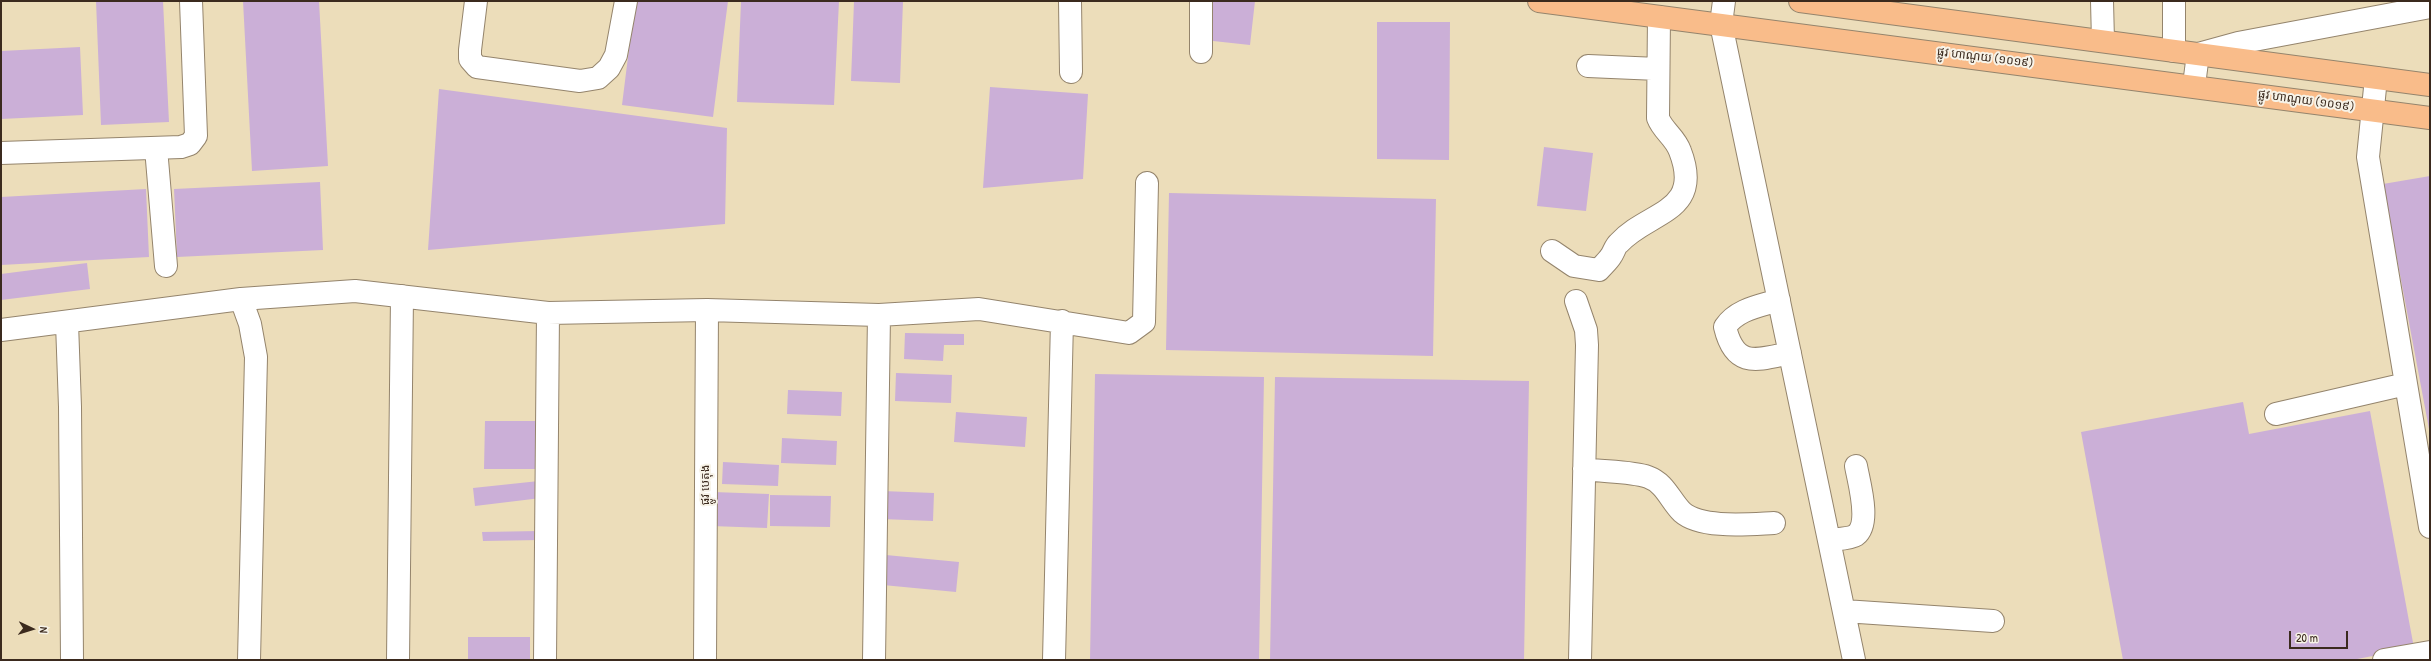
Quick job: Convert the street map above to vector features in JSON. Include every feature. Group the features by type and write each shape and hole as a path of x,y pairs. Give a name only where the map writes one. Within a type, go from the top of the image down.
{"main road":[{"name":"ផ្លូវ ហាណូយ (១០១៩)","path":"1539,1 2194,85 2430,118"},
{"path":"1800,1 2430,85"}],"street":[{"path":"1,153 181,147 190,144 196,136 191,1"},
{"path":"476,1 470,59 477,67 580,81 598,78 609,68 616,55 626,1"},
{"path":"1070,1 1071,72"},
{"path":"1201,1 1201,52"},
{"path":"1724,1 1721,24 1854,660"},
{"path":"2102,1 2103,42"},
{"path":"2174,1 2174,51"},
{"path":"2194,85 2198,54 2238,43 2430,7"},
{"path":"1552,251 1574,266 1599,270 1611,256 1618,243 1642,226 1662,215 1679,201 1684,186 1686,169 1674,139 1661,126 1658,118 1659,17"},
{"path":"1588,66 1658,69"},
{"path":"2376,78 2368,157 2430,528"},
{"path":"156,148 166,266"},
{"path":"1,330 67,323 241,299 355,291 548,313 707,310 879,315 979,308 1062,321 1129,334 1144,322 1147,183"},
{"path":"398,660 402,296"},
{"path":"241,299 250,324 256,357 249,660"},
{"path":"1576,300 1586,330 1587,345 1580,660"},
{"path":"1779,300 1744,311 1730,319 1725,327 1728,340 1737,354 1746,359 1758,360 1790,353"},
{"name":"ផ្លូវ បេតុង","path":"705,660 707,310"},
{"path":"545,660 548,313"},
{"path":"874,660 879,315"},
{"path":"1054,660 1062,321"},
{"path":"67,323 70,407 72,660"},
{"path":"2276,414 2406,384"},
{"path":"1829,540 1856,535 1863,527 1864,509 1856,466"},
{"path":"1584,469 1648,477 1661,484 1682,512 1695,519 1734,524 1774,523"},
{"path":"1844,611 1993,621"},
{"path":"2384,660 2430,652"}],"building":[{"path":"96,1 163,1 169,122 101,125"},
{"path":"243,1 319,1 328,166 252,171"},
{"path":"635,1 728,1 713,117 622,105"},
{"path":"741,1 839,1 834,105 737,102"},
{"path":"854,1 903,1 900,83 851,81"},
{"path":"1207,1 1255,1 1250,45 1204,40"},
{"path":"1377,22 1450,22 1449,160 1377,159"},
{"path":"80,47 83,115 1,119 1,51"},
{"path":"990,87 1088,94 1083,179 983,188"},
{"path":"439,89 727,128 725,224 428,250"},
{"path":"1544,147 1593,153 1586,211 1537,206"},
{"path":"2430,176 2430,429 2429,429 2383,184"},
{"path":"320,182 323,250 177,257 174,189"},
{"path":"146,189 149,257 1,265 1,197"},
{"path":"1169,193 1436,199 1433,356 1166,350"},
{"path":"87,263 90,289 1,300 1,274"},
{"path":"905,333 964,334 964,345 944,345 943,361 904,359"},
{"path":"896,373 952,375 951,403 895,401"},
{"path":"1095,374 1264,377 1259,660 1090,660"},
{"path":"1275,377 1529,381 1524,660 1270,660"},
{"path":"788,390 842,392 841,416 787,414"},
{"path":"2243,402 2249,434 2370,411 2414,648 2352,660 2123,660 2081,432"},
{"path":"956,412 1027,417 1025,447 954,442"},
{"path":"485,421 542,421 542,469 484,469"},
{"path":"782,438 837,441 836,465 781,463"},
{"path":"723,462 779,465 778,486 722,484"},
{"path":"539,481 541,498 475,506 473,488"},
{"path":"882,491 934,493 933,521 881,519"},
{"path":"713,492 769,494 767,528 711,526"},
{"path":"770,495 831,496 830,527 770,526"},
{"path":"539,531 540,540 483,541 482,532"},
{"path":"886,555 959,562 956,592 883,585"},
{"path":"468,637 530,637 530,660 468,660"}]}
